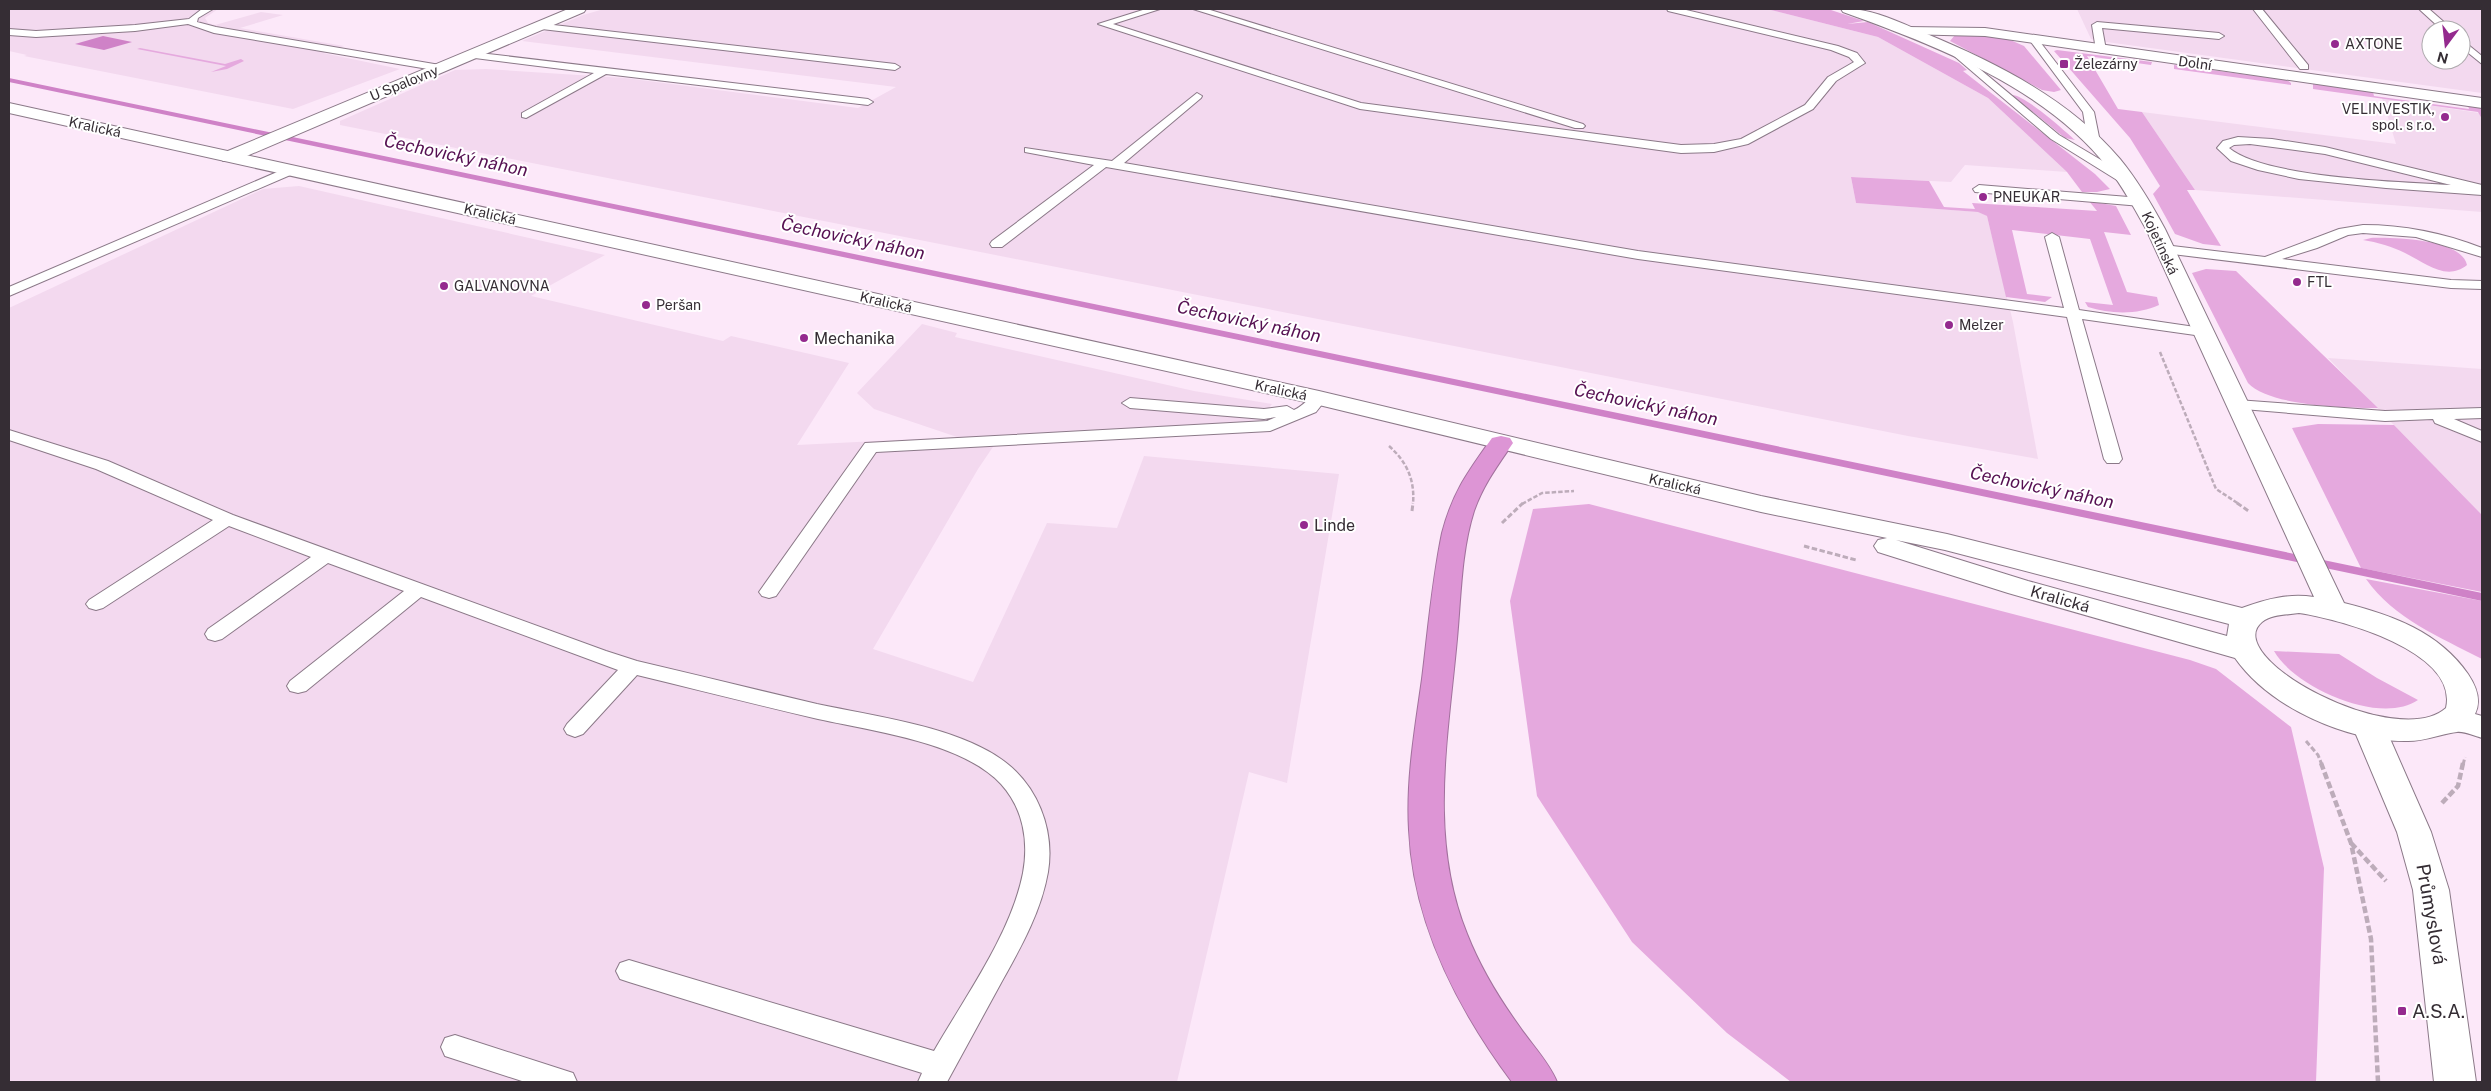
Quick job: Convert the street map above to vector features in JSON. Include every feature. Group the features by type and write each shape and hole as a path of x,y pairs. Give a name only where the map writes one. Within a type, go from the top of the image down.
{"highway":[{"path":"1501,443 1471,486 1458,518 1427,774 1426,830 1432,877 1448,935 1478,1000 1510,1049 1536,1082"}],"main road":[{"name":"U Spalovny","path":"229,157 579,9"},
{"name":"Kojetínská","path":"1848,9 1907,31 2020,86 2094,142 2130,182 2164,249 2330,602"},
{"name":"Dolní","path":"1907,31 1977,31 2482,103"},
{"name":"Kralická","path":"9,108 291,170 1315,404 1501,443 1761,504 1947,542 2247,619"},
{"name":"Kralická","path":"1761,504 2018,587 2246,651"},
{"path":"2330,602 2412,640 2469,682 2462,705 2470,733 2433,728 2404,730 2368,725 2328,712 2292,694 2264,673 2246,651 2241,633 2247,619 2253,613 2273,606 2330,602"},
{"name":"Průmyslová","path":"2368,725 2414,832 2431,890 2455,1082"}],"lane":[{"path":"9,32 36,34 135,28 192,21 194,17 208,9"},
{"path":"1155,9 1103,24 1360,106 1681,149 1714,148 1744,142 1809,107 1832,79 1860,63 1853,55 1834,48 1671,9"},
{"path":"1198,9 1630,142"},
{"path":"2257,9 2304,67"},
{"path":"2424,9 2437,20"},
{"path":"192,21 195,25 214,30 440,68"},
{"path":"2102,50 2097,25 2219,36"},
{"path":"536,26 895,67"},
{"path":"2034,40 2088,112 2094,142"},
{"path":"2471,51 2482,61"},
{"path":"1957,54 2055,137 2130,182"},
{"path":"471,55 868,102"},
{"path":"526,115 604,71"},
{"path":"997,244 1109,164 1197,96"},
{"path":"2239,141 2294,145 2366,159 2482,190 2292,175 2242,163 2227,155 2223,148 2227,143 2239,141"},
{"path":"1029,150 1638,255 2202,332"},
{"path":"9,292 291,170"},
{"path":"1979,189 2141,202"},
{"path":"2261,261 2296,252 2336,235 2364,230 2424,236 2482,253"},
{"path":"2052,237 2113,459"},
{"path":"2164,249 2451,284 2482,285"},
{"path":"1130,403 1264,414 1315,404"},
{"path":"769,592 871,447 1270,426 1315,404"},
{"path":"2237,405 2353,414 2428,416 2482,413"},
{"path":"2428,416 2454,423 2482,437"},
{"path":"9,435 102,465 228,519 633,667 929,738 981,757 1009,777 1028,807 1037,827 1038,864 1028,904 1017,930 937,1074 628,971"},
{"path":"96,604 228,519"},
{"path":"215,634 326,555"},
{"path":"298,686 419,589"},
{"path":"575,729 633,667"},
{"path":"455,1047 563,1082"}],"path":[{"path":"2160,352 2216,489 2250,512 2253,517"},
{"path":"2458,786 2470,733"},
{"path":"2318,755 2351,843 2371,939 2378,1082"}],"shaded area":[{"path":"9,9 218,9 205,18 208,23 215,25 261,12 283,15 240,28 344,46 323,53 400,69 293,109 24,56 27,55 9,51"},
{"path":"604,9 1767,9 1878,37 1988,98 2067,172 1965,165 1951,182 1851,177 1856,203 1979,212 1987,216 2013,322 2038,459 1908,436 340,125 340,121 455,70 486,69 625,78 858,108 896,87 522,41 583,15"},
{"path":"1767,9 1828,9 1864,21 1847,24 1868,22 1959,63 1967,70 1963,71 2095,174 2110,189 2097,192 2082,192 2067,172 1988,98 1878,37"},
{"path":"2077,9 2482,9 2482,93 2091,39"},
{"path":"1973,34 2008,39 2024,46 2061,90 2054,92 2042,90 1950,41 1955,35"},
{"path":"103,36 132,42 104,50 75,44"},
{"path":"137,49 225,64 241,59 244,61 227,69 211,72 226,66"},
{"path":"2054,51 2152,62 2151,65 2087,56 2118,109 2142,112 2195,190 2187,190 2221,246 2203,244 2175,234 2153,194 2160,186 2130,138"},
{"path":"2174,65 2287,80 2291,85 2174,69"},
{"path":"2313,84 2373,92 2374,96 2469,109 2468,106 2482,108 2482,119 2478,112 2313,89"},
{"path":"2012,95 2035,107 2075,140 2065,138"},
{"path":"2382,98 2479,113 2482,119 2482,212 2195,190 2142,112 2396,144"},
{"path":"1851,177 1929,181 1944,207 1975,209 1972,203 2097,211 2089,201 2116,206 2131,235 2104,232 2127,292 2157,297 2159,305 2133,312 2105,311 2088,307 2085,302 2113,305 2090,239 2012,230 2027,294 2052,297 2045,302 2006,297 1987,216 1978,212 1856,203"},
{"path":"299,186 605,255 531,296 723,341 731,336 849,363 797,445 957,437 874,409 857,393 922,324 957,333 955,337 1194,391 1272,404 1259,421 1001,435 978,469 873,649 973,682 1047,523 1117,528 1144,456 1339,474 1287,783 1249,772 1177,1082 9,1082 9,308 263,189"},
{"path":"2371,238 2409,239 2440,245 2462,256 2467,265 2451,272 2435,269 2405,253 2379,243 2363,240"},
{"path":"2206,269 2236,271 2378,408 2328,406 2290,401 2258,391 2248,383 2192,273"},
{"path":"2328,358 2482,369 2482,515 2390,421"},
{"path":"2318,424 2394,425 2482,515 2482,592 2361,568 2292,428"},
{"path":"1589,504 2190,660 2216,669 2291,727 2324,868 2316,1082 1791,1082 1727,1033 1632,942 1537,796 1510,601 1533,509"},
{"path":"2366,579 2482,601 2482,659 2434,635 2404,616 2377,593"},
{"path":"2274,651 2339,654 2377,678 2418,700 2402,707 2382,708 2339,699 2300,678 2284,665"}],"waterway":[{"name":"Čechovický náhon","path":"9,80 2482,597"}],"place":[{"name":"AXTONE","path":"2335,44"},
{"name":"Železárny","path":"2064,64"},
{"name":"VELINVESTIK, spol. s r.o.","path":"2445,117"},
{"name":"PNEUKAR","path":"1983,197"},
{"name":"FTL","path":"2297,282"},
{"name":"GALVANOVNA","path":"444,286"},
{"name":"Peršan","path":"646,305"},
{"name":"Melzer","path":"1949,325"},
{"name":"Mechanika","path":"804,338"},
{"name":"Linde","path":"1304,525"},
{"name":"A.S.A.","path":"2402,1011"}]}
